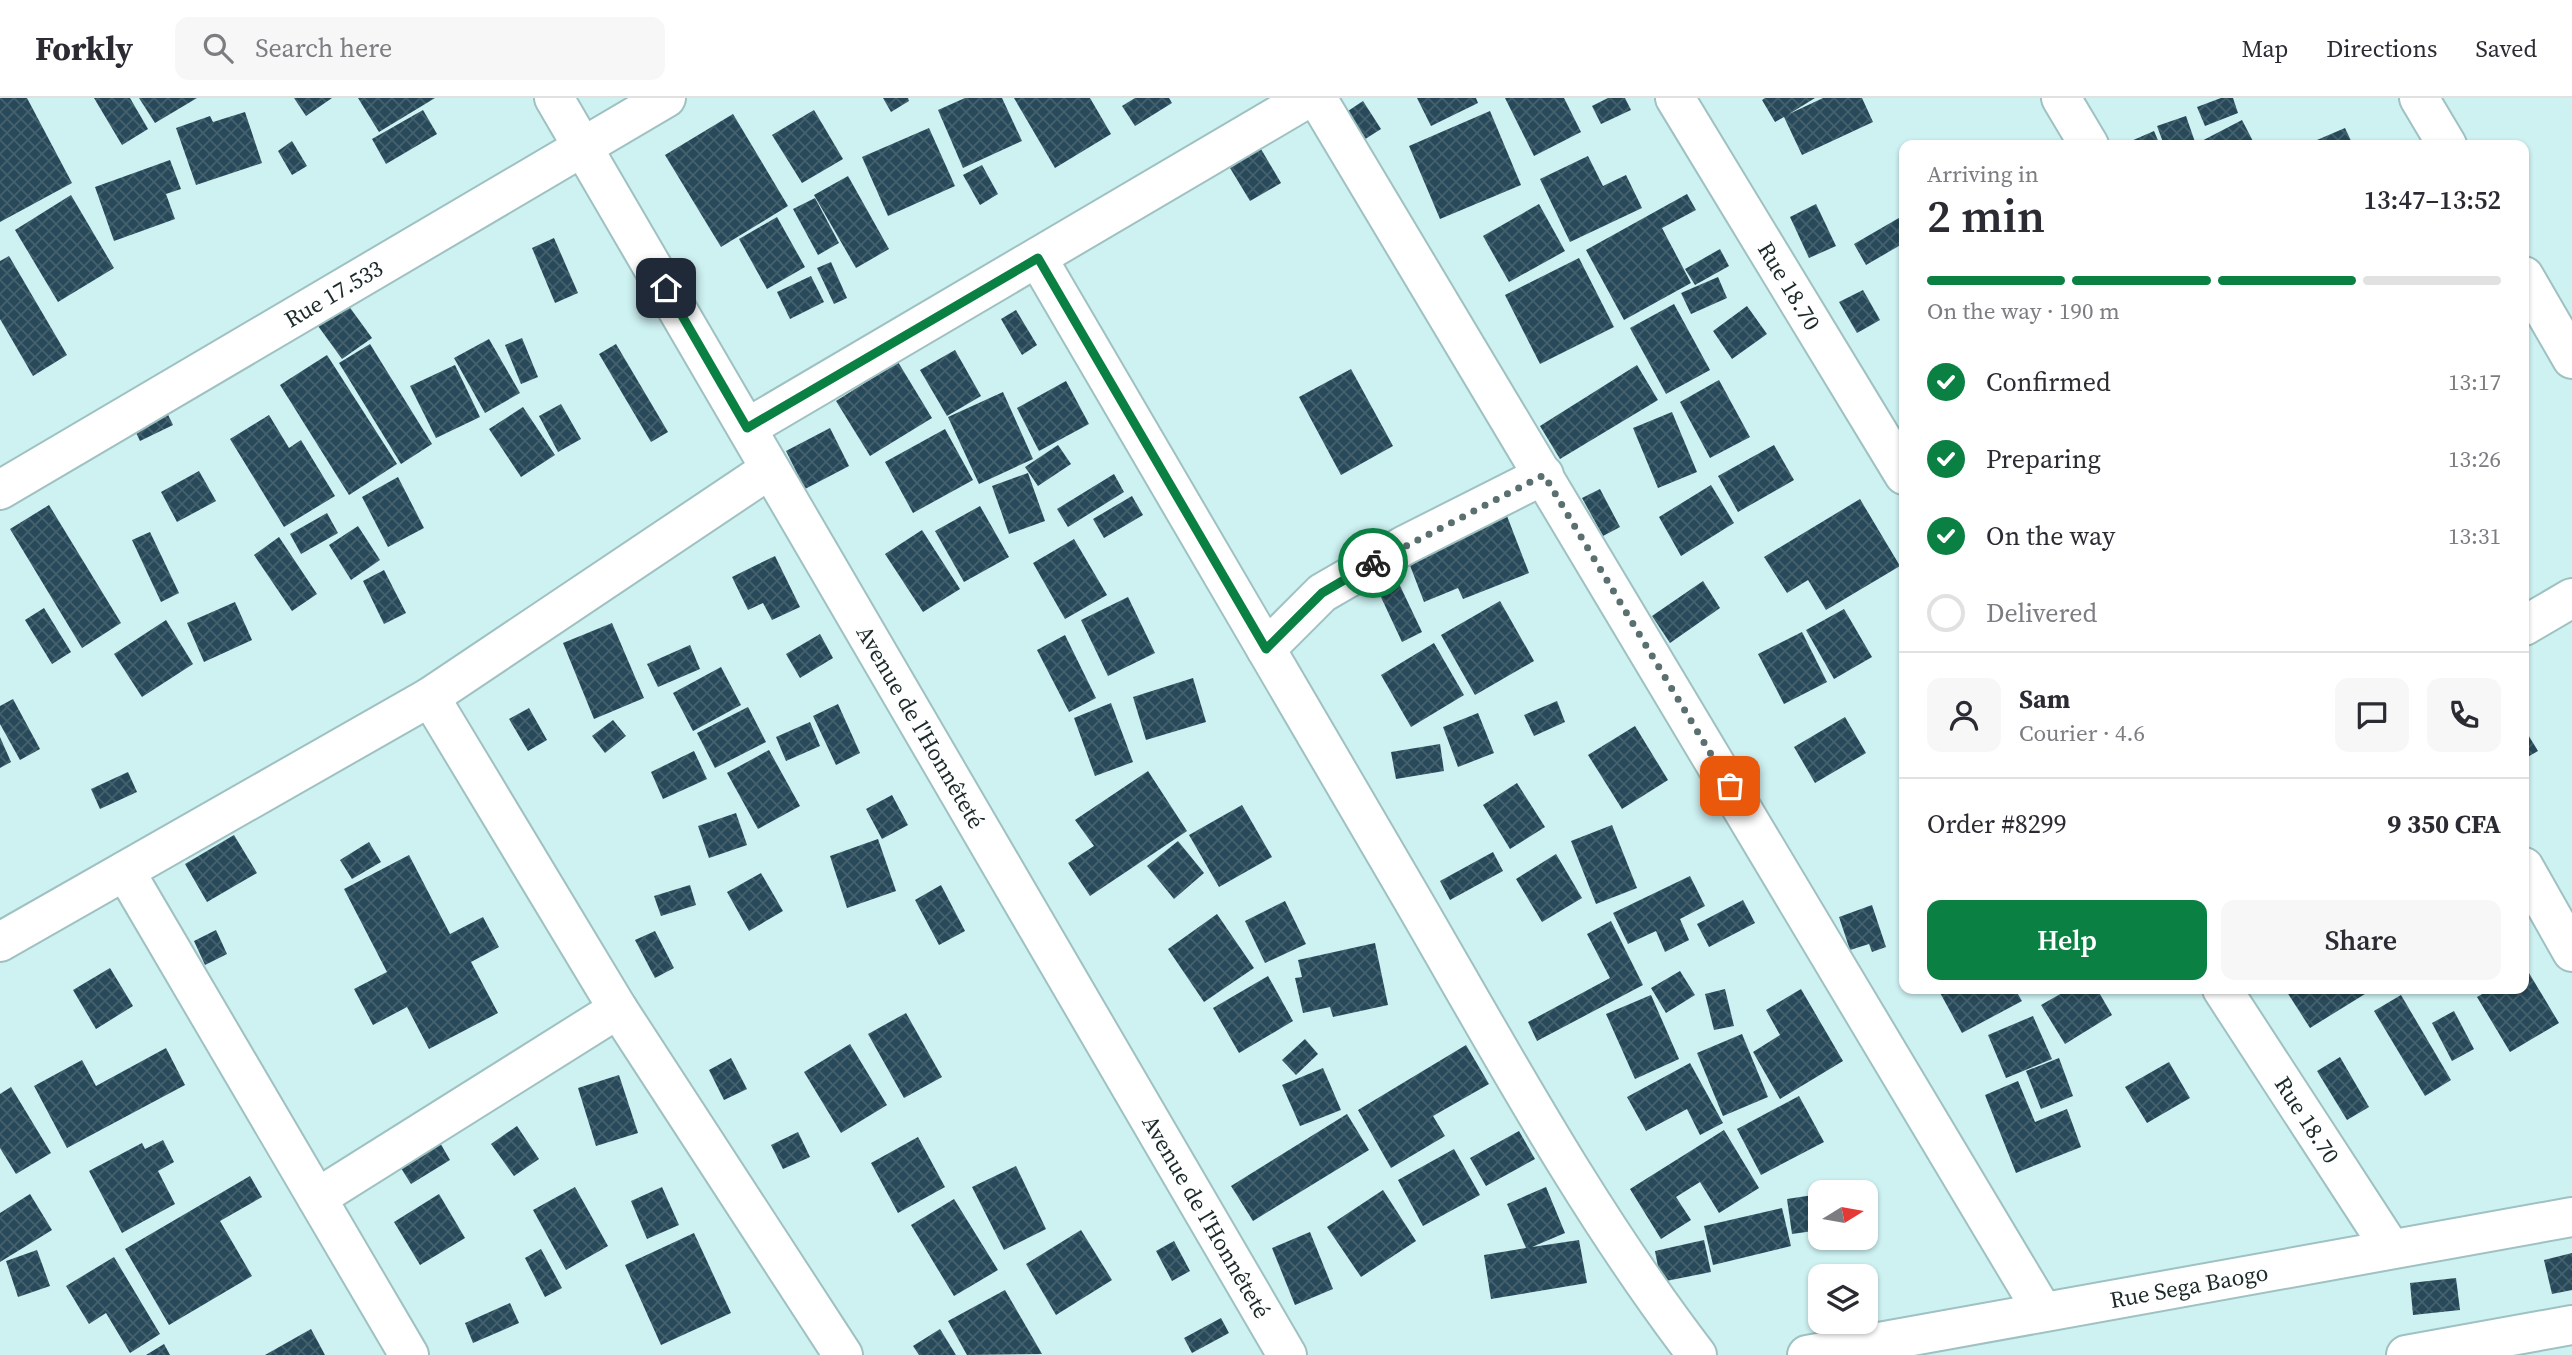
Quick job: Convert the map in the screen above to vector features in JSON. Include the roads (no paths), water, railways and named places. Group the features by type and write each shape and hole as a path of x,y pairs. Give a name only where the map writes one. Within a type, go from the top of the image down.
{"street":[{"name":"Avenue de l'Honnêteté","path":"554,98 1287,1355"},
{"name":"Rue 17.533","path":"0,490 666,98"},
{"path":"747,428 1308,98"},
{"path":"1317,98 2043,1312"},
{"name":"Rue 18.70","path":"1675,98 1899,467"},
{"path":"2061,98 2086,140"},
{"path":"2419,98 2444,140"},
{"path":"1038,258 1601,1217 1662,1308 1698,1355"},
{"path":"2529,285 2572,359"},
{"path":"0,942 430,697 770,469"},
{"path":"1266,649 1322,593 1405,545 1544,475"},
{"path":"2529,623 2572,598"},
{"path":"430,697 618,1009 843,1355"},
{"path":"125,871 409,1355"},
{"path":"2529,876 2572,952"},
{"name":"Rue 18.70","path":"2225,994 2392,1249"},
{"path":"317,1198 618,1009"},
{"name":"Rue Sega Baogo","path":"1807,1355 2572,1217"},
{"path":"2406,1355 2572,1325"}]}
